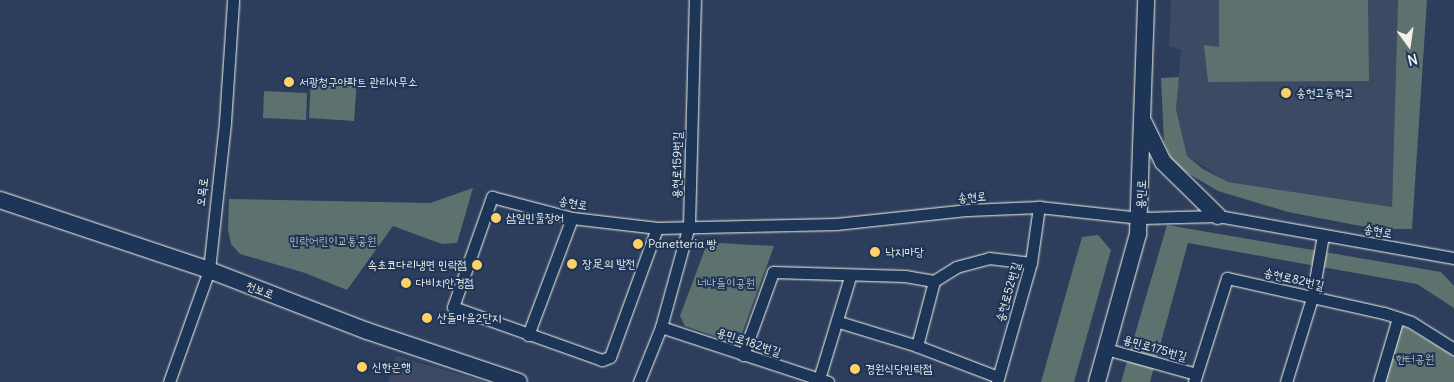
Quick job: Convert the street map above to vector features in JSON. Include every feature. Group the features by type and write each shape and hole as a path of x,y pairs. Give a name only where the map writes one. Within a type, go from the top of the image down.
{"main road":[{"name":"용민로","path":"1097,382 1140,218 1146,0"},
{"path":"1143,120 1163,162 1218,216"},
{"name":"천보로","path":"0,200 209,270 367,332 519,382"}],"street":[{"name":"오목로","path":"169,382 209,270 225,122 233,0"},
{"name":"용현로159번길","path":"639,382 661,327 689,225 695,0"},
{"name":"송현로","path":"528,336 453,307 492,197 572,218 657,228 689,225 836,224 968,210 1039,207 1140,218 1218,216 1454,258"},
{"name":"송현로52번길","path":"998,380 1031,263 1039,207"},
{"path":"572,218 528,336 602,360 610,357 657,228"},
{"path":"1286,382 1312,298 1324,235"},
{"path":"743,355 773,272 850,277 906,276 934,281 956,267 990,258 1031,263"},
{"path":"824,380 850,277"},
{"name":"송현로82번길","path":"1195,378 1227,278 1398,318 1427,330 1454,349"},
{"path":"917,346 934,281"},
{"path":"1379,382 1398,318"},
{"path":"839,322 917,346 998,380"},
{"name":"용민로182번길","path":"661,327 824,380"},
{"name":"용민로175번길","path":"1106,348 1195,378"}],"shaded area":[{"name":"송현고등학교","path":"1171,0 1398,0 1392,207 1228,182 1187,156 1176,109 1181,50 1169,46"},
{"path":"396,356 487,382 388,382"}],"green space":[{"path":"1219,0 1368,0 1369,81 1208,82 1204,45 1219,47"},
{"path":"1398,0 1427,0 1412,229 1376,229 1288,212 1218,191 1174,165 1164,142 1161,78 1179,77 1176,109 1187,156 1203,169 1228,182 1392,207"},
{"path":"311,78 357,80 354,121 309,118"},
{"path":"264,91 307,93 306,120 263,118"},
{"name":"민락어린이교통공원","path":"473,188 457,243 442,244 393,226 347,290 305,273 240,254 231,244 228,230 229,199 430,203"},
{"path":"1167,225 1441,272 1454,286 1454,308 1417,284 1188,243 1150,382 1121,382"},
{"path":"1098,235 1111,250 1074,382 1041,382 1082,237"},
{"name":"너나들이공원","path":"718,243 774,246 741,336 732,342 685,326 680,316 705,249"},
{"name":"한터공원","path":"1402,325 1454,356 1454,382 1384,382"}],"place":[{"name":"서광청구아파트 관리사무소","path":"289,82"},
{"name":"송현고등학교","path":"1286,93"},
{"name":"삼일민물장어","path":"496,218"},
{"name":"Panetteria 빵","path":"638,244"},
{"name":"낙지마당","path":"875,252"},
{"name":"장足의 발전","path":"572,264"},
{"name":"속초코다리냉면 민락점","path":"477,265"},
{"name":"다비치안경점","path":"406,283"},
{"name":"산들마을2단지","path":"427,318"},
{"name":"신한은행","path":"362,367"},
{"name":"경원식당민락점","path":"855,369"}]}
